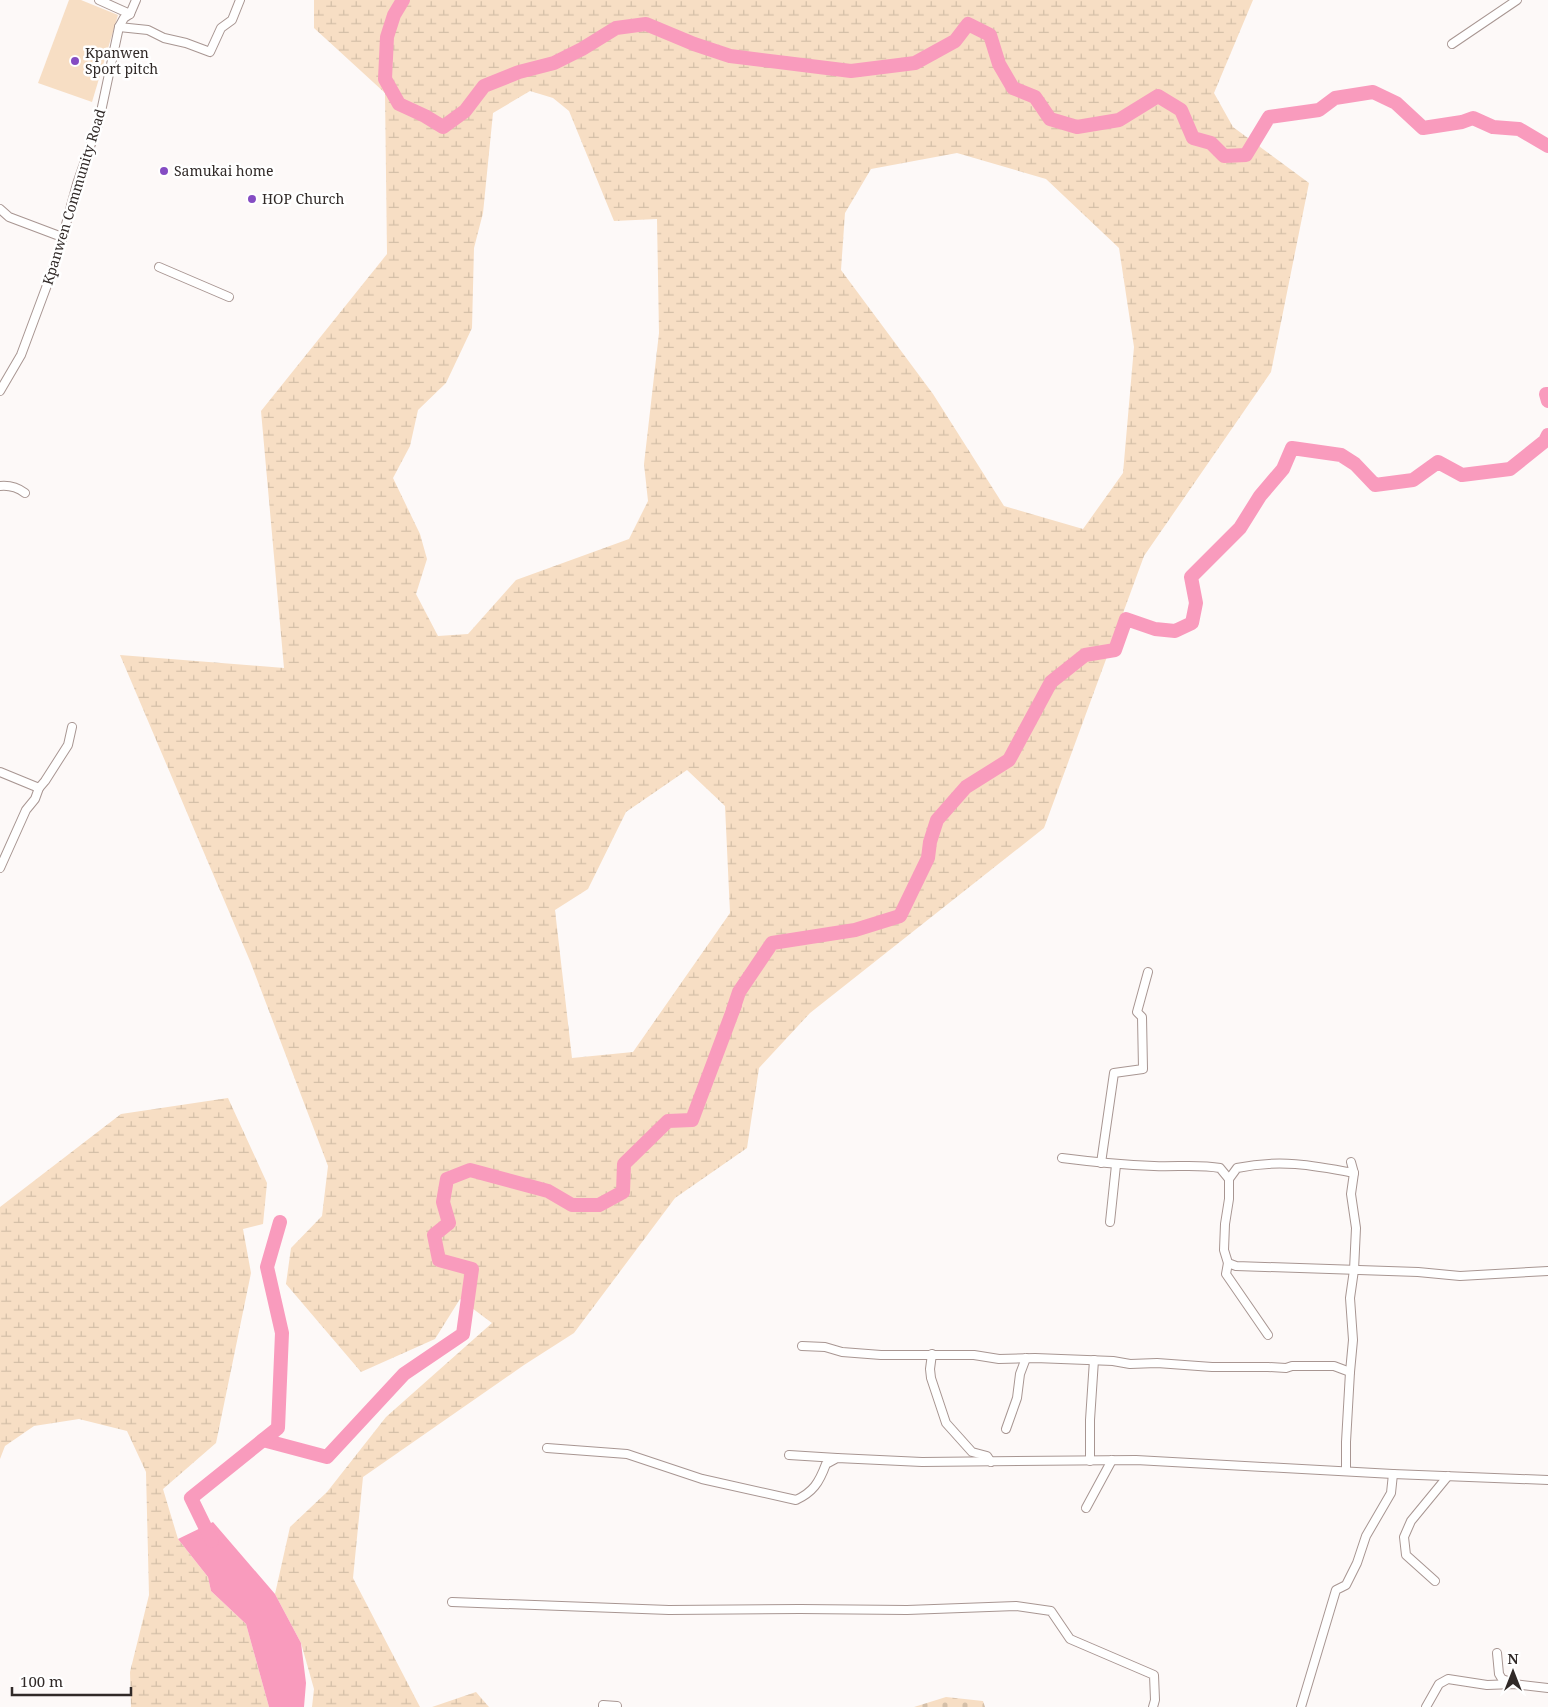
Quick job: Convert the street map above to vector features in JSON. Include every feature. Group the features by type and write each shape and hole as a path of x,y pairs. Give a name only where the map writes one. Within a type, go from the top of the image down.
{"street":[{"path":"99,0 130,14"},
{"name":"Kpanwen Community Road","path":"0,391 21,355 56,261 77,184 99,121 119,27 124,18 130,14 136,0"},
{"path":"119,27 148,30 164,38 186,42 210,52 221,28 232,20 240,0"},
{"path":"1452,44 1517,0"},
{"path":"0,209 9,217 62,238"},
{"path":"159,267 229,297"},
{"path":"0,486 7,485 18,488 25,493"},
{"path":"0,868 26,810 65,751 72,727"},
{"path":"0,772 39,788"},
{"path":"1101,1163 1114,1073 1143,1069 1142,1017 1137,1012 1148,972"},
{"path":"1062,1158 1116,1165 1176,1167 1205,1165 1220,1168 1229,1179"},
{"path":"1268,1335 1226,1274 1228,1263 1224,1250 1229,1179 1237,1168 1258,1163 1278,1162 1354,1173"},
{"path":"1346,1471 1353,1340 1350,1298 1354,1270 1356,1228 1352,1194 1354,1173 1352,1162"},
{"path":"1110,1222 1116,1165"},
{"path":"1228,1263 1236,1266 1460,1276 1548,1271"},
{"path":"802,1346 825,1347 842,1352 881,1355 974,1355 1000,1359 1094,1360 1130,1364 1157,1363 1212,1367 1286,1368 1292,1366 1334,1366 1350,1372"},
{"path":"932,1354 931,1378 946,1423 972,1452 987,1456 991,1462"},
{"path":"1006,1429 1018,1398 1020,1374 1026,1358"},
{"path":"1090,1461 1090,1420 1094,1360"},
{"path":"547,1448 627,1454 702,1478 796,1500 810,1494 821,1477 826,1464 837,1458"},
{"path":"789,1455 922,1462 1112,1460 1548,1480"},
{"path":"1086,1508 1112,1460"},
{"path":"1301,1707 1336,1590 1346,1584 1357,1563 1366,1536 1390,1493 1393,1474"},
{"path":"1435,1581 1406,1555 1404,1538 1412,1521 1448,1476"},
{"path":"452,1602 668,1610 906,1610 1016,1606 1051,1611 1070,1639 1154,1675 1155,1700 1153,1707"},
{"path":"1497,1653 1499,1674 1502,1679 1514,1684"},
{"path":"1426,1707 1439,1684 1448,1679 1487,1685 1514,1684 1548,1688"},
{"path":"603,1707 603,1705 617,1706"}],"green space":[{"name":"Kpanwen Sport pitch","path":"69,0 81,0 118,15 92,102 38,83"},
{"path":"314,0 1253,0 1214,93 1233,127 1309,183 1271,372 1144,556 1044,828 810,1013 759,1068 747,1148 675,1198 574,1333 524,1365 363,1477 353,1578 420,1707 312,1707 314,1689 301,1643 275,1594 290,1527 327,1492 386,1417 492,1323 460,1299 435,1339 361,1372 286,1284 291,1248 322,1216 328,1166 250,961 120,655 284,668 261,411 387,254 385,93 314,28","holes":["530,91 553,98 569,111 614,221 657,219 659,333 644,464 648,501 629,539 516,580 468,634 438,636 416,594 427,559 420,534 393,478 410,446 418,410 446,383 472,328 474,248 483,213 493,113","957,153 1046,179 1119,248 1134,347 1123,473 1083,529 1004,506 933,394 841,270 845,213 871,169","687,770 725,806 730,913 633,1052 572,1058 555,910 588,889 626,812"]},
{"path":"228,1098 267,1183 263,1224 243,1229 251,1273 216,1443 163,1489 178,1539 208,1577 211,1591 246,1624 269,1707 131,1707 130,1672 149,1595 146,1472 127,1431 79,1419 34,1426 5,1446 0,1459 0,1207 121,1114"},
{"path":"476,1692 489,1707 432,1707"},
{"path":"946,1697 983,1701 985,1707 914,1707"}],"shaded area":[{"path":"213,1522 275,1594 301,1643 306,1683 304,1707 269,1707 246,1624 211,1591 208,1577 178,1539"}],"waterway":[{"path":"403,0 394,15 387,37 385,79 399,104 443,127 465,111 484,86 519,72 554,63 582,49 616,28 646,24 694,44 730,56 851,71 915,63 955,41 968,24 990,35 999,64 1013,88 1035,97 1050,119 1077,127 1119,120 1158,96 1181,110 1193,138 1211,143 1224,156 1246,155 1269,117 1319,110 1335,98 1373,92 1396,103 1423,128 1462,122 1473,118 1493,127 1519,129 1548,146"},
{"path":"1548,394 1546,394 1548,401"},
{"path":"733,1010 739,992 772,943 855,930 900,916 928,858 930,842 937,820 966,787 1009,760 1051,682 1085,655 1115,650 1126,619 1155,629 1175,631 1192,623 1196,603 1191,577 1240,528 1260,496 1283,469 1292,448 1341,455 1355,464 1375,485 1413,480 1438,462 1462,475 1510,469 1545,441 1548,435"},
{"path":"263,1440 327,1457 404,1374 463,1334 472,1269 439,1260 434,1235 449,1223 443,1202 447,1179 470,1170 548,1191 572,1205 599,1205 623,1192 624,1164 668,1121 692,1120 735,1005"},
{"path":"212,1541 191,1498 278,1428 282,1333 267,1267 280,1222"}],"place":[{"name":"Kpanwen Sport pitch","path":"75,61"},
{"name":"Samukai home","path":"164,171"},
{"name":"HOP Church","path":"252,199"}]}
